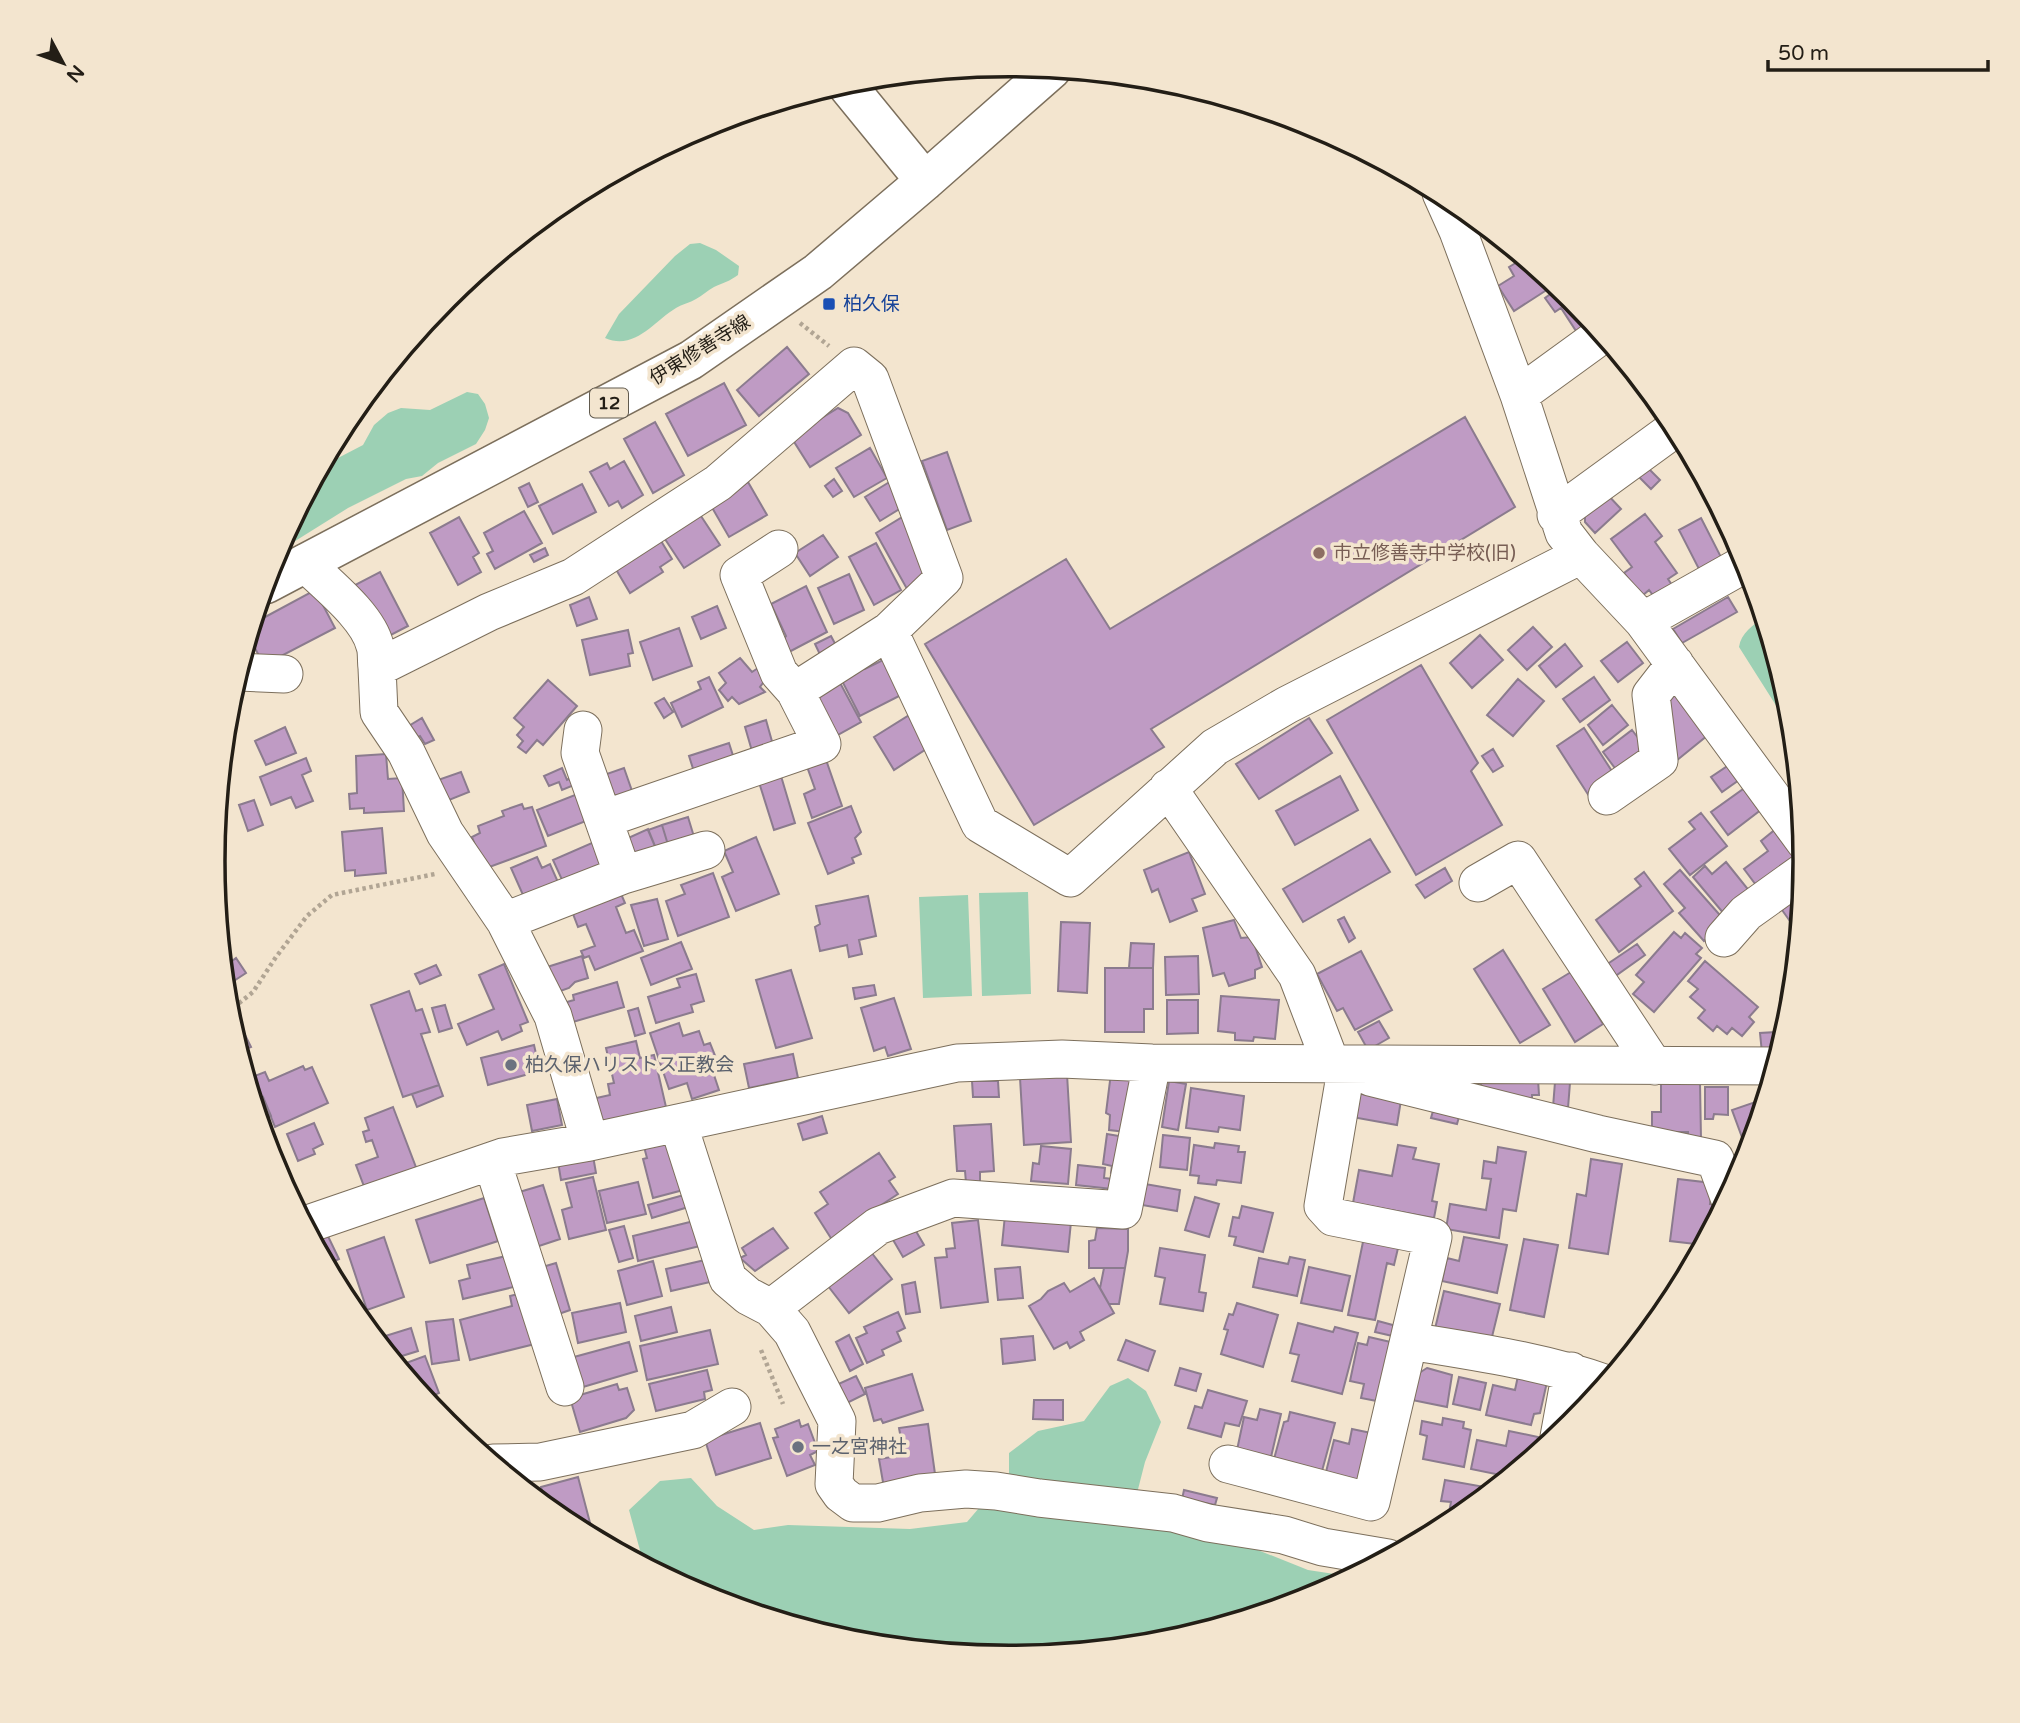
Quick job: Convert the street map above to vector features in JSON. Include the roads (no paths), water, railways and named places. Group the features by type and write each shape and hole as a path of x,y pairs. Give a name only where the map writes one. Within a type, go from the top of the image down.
{"main road":[{"name":"伊東修善寺線","path":"279,576 691,360 818,272 1042,78"},
{"path":"853,93 925,181"}],"street":[{"path":"1467,225 1518,395 1564,533 1643,621 1793,826"},
{"path":"1518,395 1596,339"},
{"path":"377,668 489,612 573,577 718,484 855,366 870,379 944,578 889,631 795,691"},
{"path":"1556,515 1667,434"},
{"path":"604,819 822,744 795,691 779,673 739,575 779,549"},
{"path":"889,631 980,824 1070,878 1215,747 1287,705 1581,555"},
{"path":"305,563 348,605 368,630 376,646 379,712 406,752 445,833 505,920 553,1016 590,1142"},
{"path":"1643,621 1738,568"},
{"path":"1607,796 1659,760 1651,695 1675,664"},
{"path":"249,672 284,674"},
{"path":"583,730 580,753 623,875"},
{"path":"1168,788 1297,975 1339,1064 1323,1206 1333,1217 1433,1237 1371,1502 1228,1464"},
{"path":"505,920 623,875 706,850"},
{"path":"1478,883 1518,860 1654,1066"},
{"path":"1724,938 1746,913 1794,879"},
{"path":"314,1222 492,1161 957,1063 1062,1059 1152,1063 1768,1066"},
{"path":"771,1308 878,1226 953,1198 1123,1210 1152,1063"},
{"path":"1339,1064 1370,1077 1598,1134 1715,1158 1725,1184"},
{"path":"678,1123 728,1279 748,1296 771,1308 792,1332 836,1422 834,1484 841,1494 853,1503 878,1503 920,1493 966,1489 996,1490 1040,1498 1173,1513 1284,1535 1323,1547 1374,1556"},
{"path":"492,1161 565,1387"},
{"path":"1410,1340 1598,1372 1583,1397"},
{"path":"507,1463 540,1462 693,1430 732,1407"}],"place":[{"name":"柏久保","path":"829,304"},
{"name":"市立修善寺中学校(旧)","path":"1319,553"},
{"name":"柏久保ハリストス正教会","path":"511,1065"},
{"name":"一之宮神社","path":"798,1447"}]}
